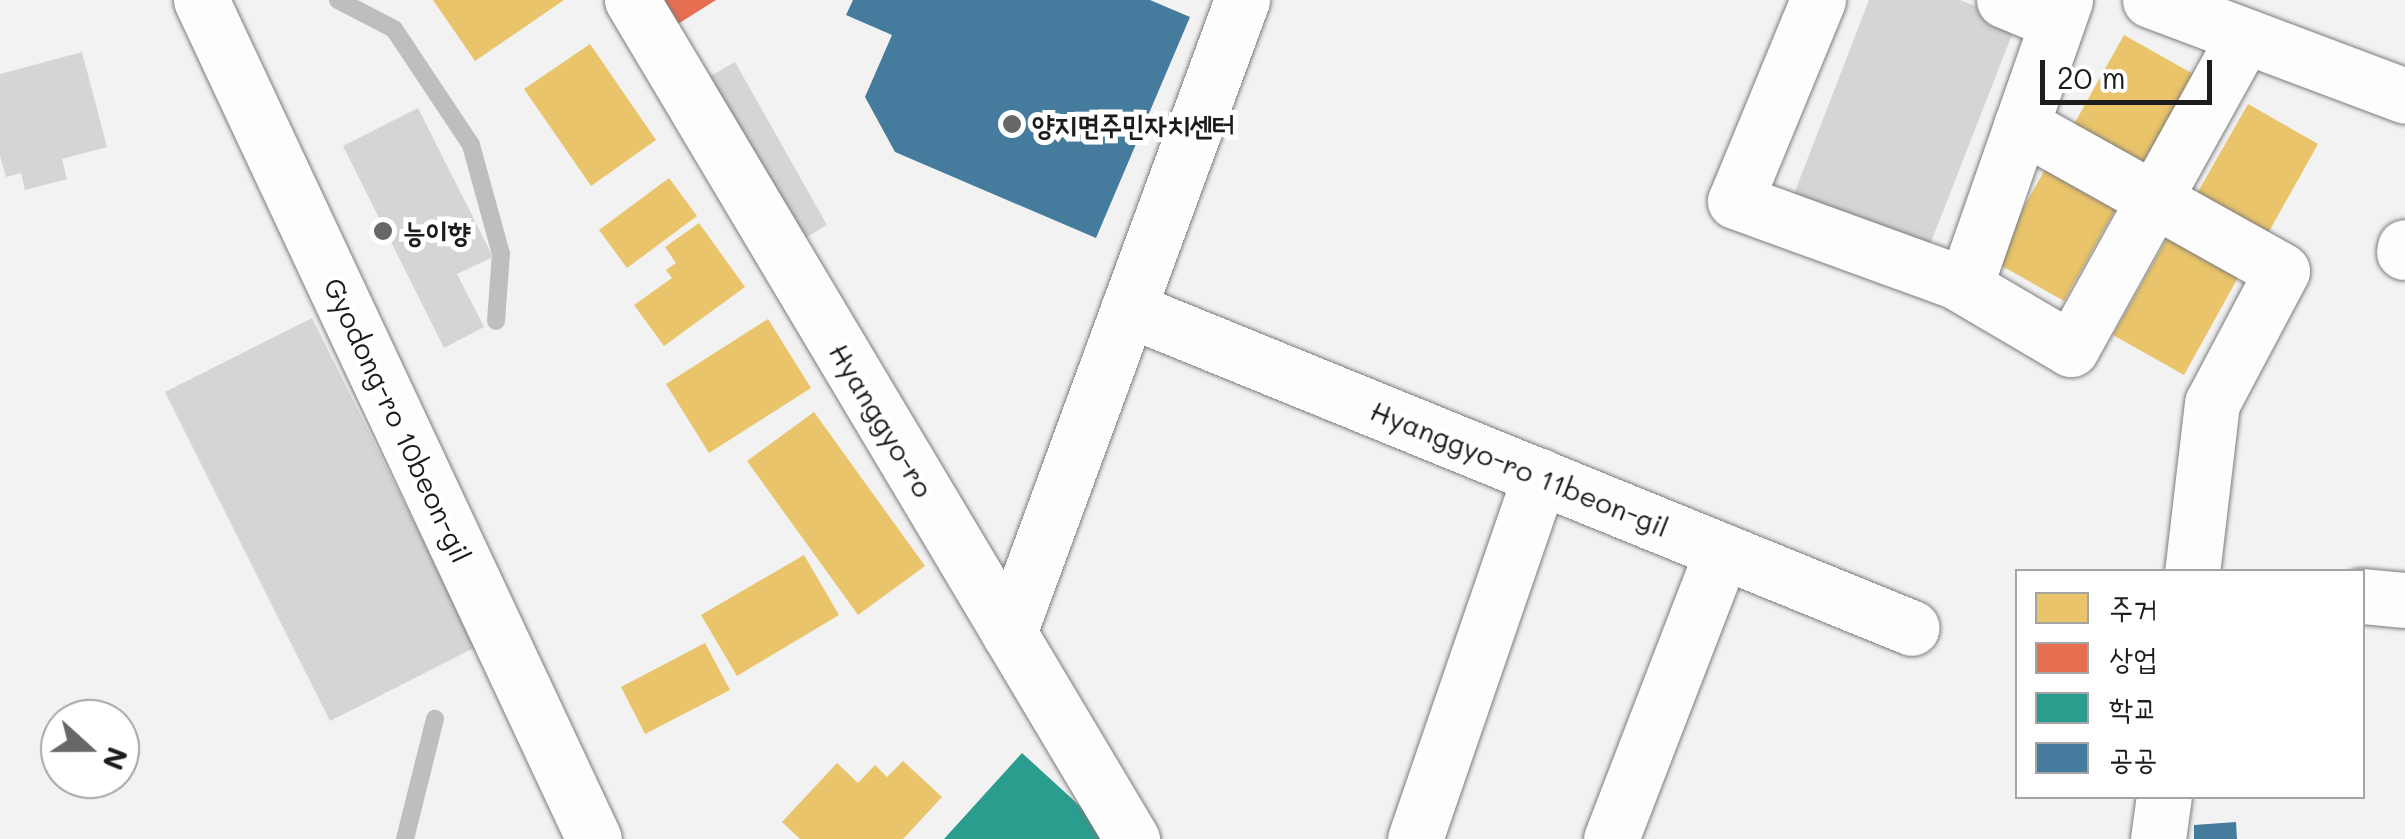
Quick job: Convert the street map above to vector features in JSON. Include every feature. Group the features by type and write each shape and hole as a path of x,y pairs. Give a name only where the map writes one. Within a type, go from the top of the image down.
{"street":[{"name":"Gyodong-ro 10beon-gil","path":"201,0 594,839"},
{"name":"Hyanggyo-ro","path":"632,0 1132,839"},
{"path":"1818,0 1735,201 1964,286 2072,349 2244,37"},
{"path":"1964,286 2061,11 2004,0"},
{"path":"2150,0 2405,96"},
{"path":"1009,632 1128,308 1230,4"},
{"path":"2021,125 2282,270 2212,403 2192,569"},
{"name":"Hyanggyo-ro 11beon-gil","path":"1128,308 1912,628"},
{"path":"1415,839 1540,476"},
{"path":"1612,839 1722,551"},
{"path":"2365,596 2405,600"},
{"path":"2158,839 2164,799"}],"building: 주거":[{"path":"433,0 564,0 475,61"},
{"path":"2124,35 2195,75 2139,175 2068,135"},
{"path":"590,44 656,140 591,186 524,89"},
{"path":"2248,104 2318,144 2262,244 2191,204"},
{"path":"2050,161 2120,201 2064,301 1993,261"},
{"path":"669,178 697,216 627,268 599,230"},
{"path":"699,223 745,287 664,346 634,305 672,278 666,270 676,263 665,247"},
{"path":"2169,235 2240,274 2184,375 2113,335"},
{"path":"768,319 811,388 709,453 666,384"},
{"path":"814,412 925,566 858,615 747,461"},
{"path":"804,555 839,615 737,676 701,615"},
{"path":"705,643 730,690 645,734 621,687"},
{"path":"903,761 942,797 903,839 800,839 782,822 837,763 858,783 875,765 887,777"}],"building: 상업":[{"path":"652,0 716,0 670,29"}],"building: 학교":[{"path":"1022,753 1116,839 944,839"}],"building: 공공":[{"name":"양지면주민자치센터","path":"853,0 1150,0 1190,17 1096,238 895,152 865,97 892,35 846,15"},
{"path":"2236,822 2237,839 2194,839 2194,825"}],"building: 기타":[{"path":"1869,0 1960,0 2017,22 1929,247 1794,194"},
{"path":"82,52 107,147 62,159 67,179 25,190 21,173 6,177 0,156 0,74"},
{"path":"735,62 827,225 802,240 709,77"},
{"path":"418,108 493,257 457,274 484,327 444,348 343,146"},
{"path":"312,318 476,647 330,721 165,392"}],"waterway":[{"path":"338,0 394,29 471,145 501,254 496,321"},
{"path":"405,839 435,719"}],"place":[{"name":"양지면주민자치센터","path":"1012,124"},
{"name":"능이향","path":"383,231"}]}
